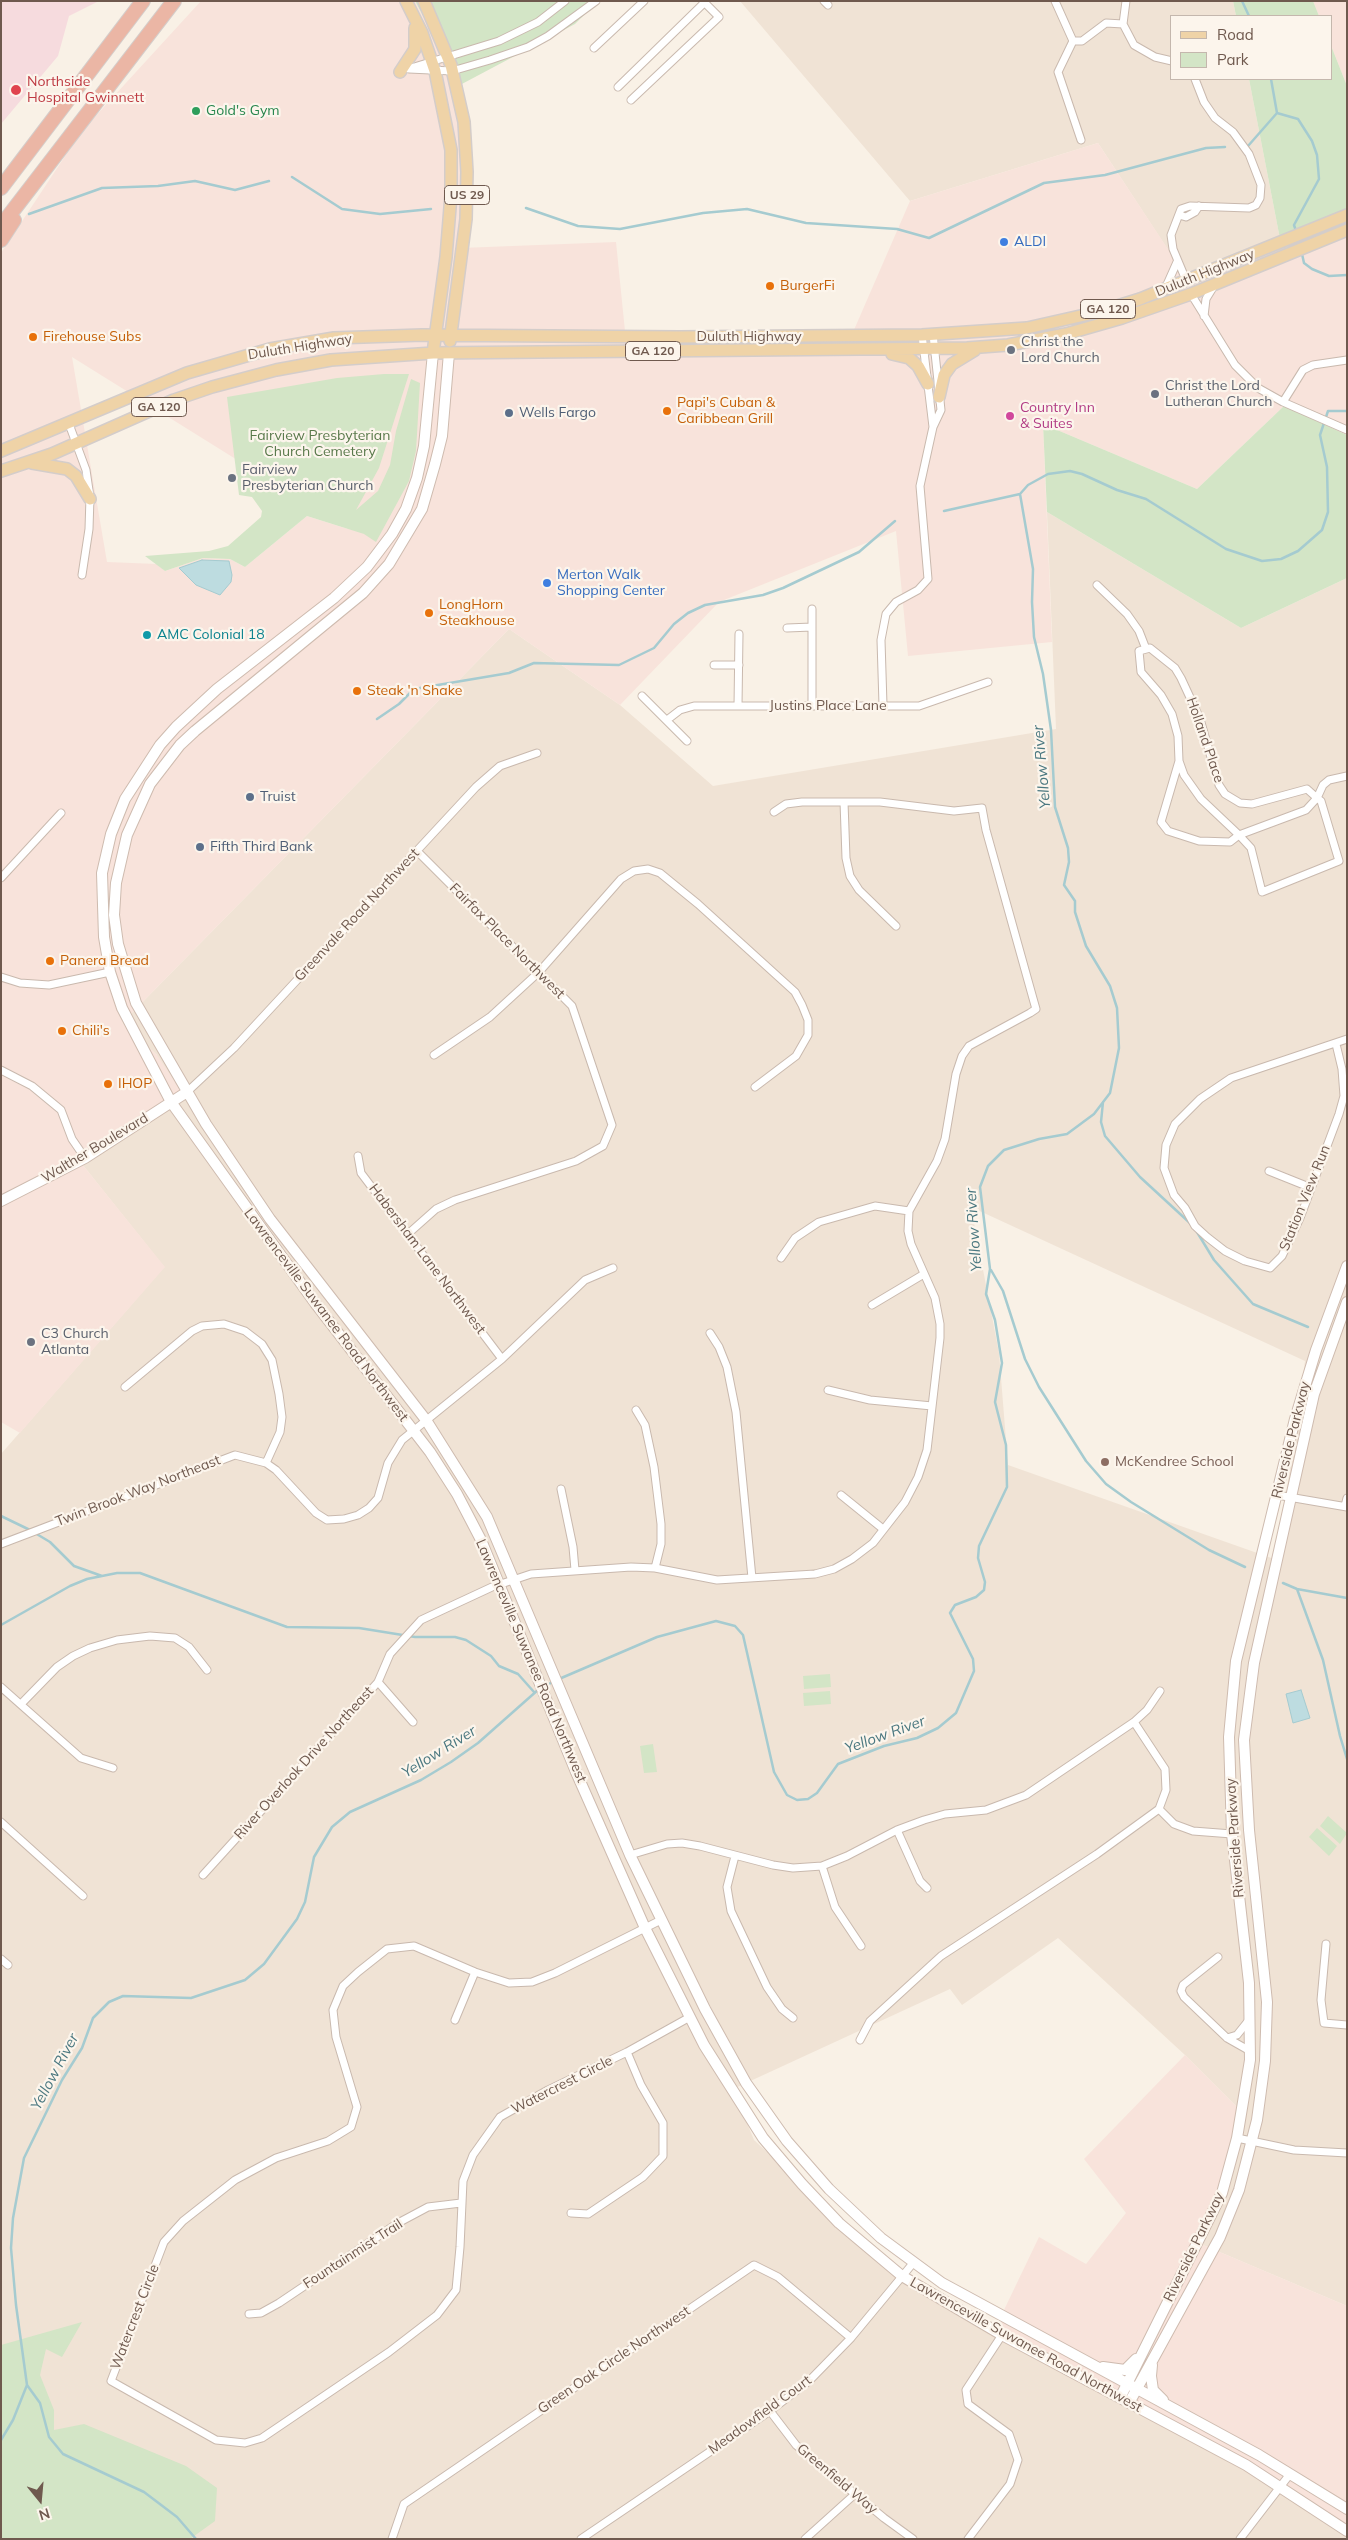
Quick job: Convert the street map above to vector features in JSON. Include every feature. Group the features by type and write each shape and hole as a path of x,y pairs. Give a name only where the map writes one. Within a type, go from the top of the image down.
{"highway":[{"path":"1,188 143,1"},
{"path":"1,226 32,189 174,1"},
{"path":"1,240 32,189"}],"main road":[{"name":"US 29","path":"406,1 433,66 446,123 451,174 446,257 437,335"},
{"name":"US 29","path":"424,1 448,57 464,122 467,172 466,219 449,353"},
{"path":"400,72 415,50 413,14"},
{"name":"Duluth Highway","path":"1,451 187,373 270,349 334,338 437,335 688,337 927,335 995,332 1027,328 1098,312 1165,290 1347,215"},
{"name":"Duluth Highway","path":"1,471 76,443 174,400 244,377 331,360 433,353 929,349 983,347 1066,334 1122,318 1191,294 1347,230"},
{"path":"1191,294 1203,282 1255,259 1258,252"},
{"path":"1122,318 1174,296 1186,280"},
{"path":"433,353 437,335"},
{"path":"939,397 944,376 952,364 963,355 983,347"},
{"path":"873,349 909,358 918,366 928,384"},
{"name":"Lawrenceville Suwanee Road Northwest","path":"433,353 424,446 417,478 406,509 392,534 367,567 302,623 217,689 176,727 160,745 125,799 111,834 102,873 104,937 110,972 122,1008 172,1102 315,1303 413,1430 457,1494 481,1540 645,1928 704,2045 763,2138 802,2184 839,2223 902,2276 1002,2334 1246,2465 1347,2531"},
{"name":"Lawrenceville Suwanee Road Northwest","path":"449,353 442,436 422,509 413,527 389,564 373,582 190,736 150,784 127,835 118,874 114,915 118,944 136,1003 187,1092 278,1230 426,1420 487,1517 630,1855 704,2007 746,2083 787,2141 828,2188 881,2238 942,2283 1136,2390 1259,2454 1347,2509"},
{"path":"28,462 50,464 67,469 76,476 90,499"},
{"name":"Walther Boulevard","path":"1,1201 85,1158 187,1092"},
{"name":"Riverside Parkway","path":"1125,2401 1127,2384 1222,2193 1237,2138 1250,2050 1250,2020 1249,1983 1232,1834 1229,1737 1236,1661 1297,1411 1316,1350 1347,1266"},
{"name":"Riverside Parkway","path":"1125,2401 1136,2390 1220,2237 1239,2190 1253,2141 1266,2062 1267,2002 1249,1830 1244,1740 1254,1664 1314,1394 1347,1302"},
{"path":"1089,2363 1123,2371 1144,2351"},
{"path":"1153,2360 1151,2376 1153,2390 1171,2408"}],"street":[{"path":"433,66 448,57 499,41 538,22 565,1"},
{"path":"433,66 452,71 528,46 548,36 596,1"},
{"path":"594,48 644,1"},
{"path":"1056,1 1073,41 1058,72 1081,140"},
{"path":"1126,1 1123,25 1134,45 1155,57 1170,61"},
{"path":"618,87 703,2 719,17 631,100"},
{"path":"1073,41 1082,41 1106,23 1123,25"},
{"path":"1186,280 1177,262 1171,234 1179,215 1186,217 1196,212 1200,206 1249,208 1256,205 1260,198 1260,185 1249,154 1233,132 1216,118 1204,102 1195,80"},
{"path":"1165,290 1177,262"},
{"path":"1204,316 1206,299 1214,284"},
{"path":"1191,294 1245,376 1258,388 1283,402 1347,430"},
{"path":"883,705 881,640 886,614 896,602 918,590 928,579 920,486 933,427 941,410 927,335"},
{"path":"927,335 929,349 928,384 933,427"},
{"path":"1283,402 1303,370 1313,365 1347,360"},
{"path":"69,424 86,470 90,499 89,528 82,575"},
{"path":"1097,585 1127,614 1139,630 1146,649 1139,651 1141,672 1161,695 1172,714 1178,736 1179,761 1184,775 1202,799 1251,848 1262,892 1339,861 1320,801 1317,798"},
{"path":"812,609 812,706"},
{"path":"787,628 812,627"},
{"path":"738,706 739,634"},
{"name":"Holland Place","path":"1146,649 1150,648 1161,655 1175,668 1181,678 1196,708 1219,785 1226,794 1240,803 1252,804 1307,789 1317,798"},
{"path":"714,665 739,665"},
{"name":"Justins Place Lane","path":"667,720 680,710 694,706 919,706 988,682"},
{"path":"642,696 688,741"},
{"name":"Greenvale Road Northwest","path":"187,1092 234,1048 476,787 500,766 537,752"},
{"path":"1179,761 1161,822 1168,831 1199,841 1230,842 1239,835 1306,810 1317,798 1322,785 1329,780 1347,776"},
{"path":"844,802 846,858 850,876 859,890 896,926"},
{"path":"774,812 786,804 844,802 880,802 954,811 982,808 986,830 1036,1009 969,1046 962,1056 956,1074 945,1139 937,1161 909,1211 875,1206 819,1222 795,1238 781,1258"},
{"path":"1,878 61,813"},
{"name":"Fairfax Place Northwest","path":"409,1233 436,1209 454,1200 576,1160 603,1146 612,1124 572,1006 417,851"},
{"path":"434,1056 490,1017 539,972 621,879 634,871 648,869 660,873 698,904 795,992 802,1005 808,1020 808,1035 796,1056 755,1087"},
{"path":"1,977 20,984 49,986 110,972"},
{"name":"Station View Run","path":"1336,1044 1342,1069 1344,1096 1300,1218 1282,1256 1270,1268 1246,1261 1225,1251 1207,1237 1196,1226 1174,1195 1164,1168 1166,1145 1175,1124 1200,1099 1231,1078 1347,1039"},
{"path":"1,1070 32,1086 61,1110 72,1139 85,1158"},
{"name":"Habersham Lane Northwest","path":"358,1156 361,1173 409,1233 502,1359"},
{"path":"1269,1171 1310,1187"},
{"name":"River Overlook Drive Northeast","path":"203,1875 378,1682 390,1654 421,1620 498,1584 531,1574 574,1570 655,1568 717,1580 795,1577 834,1569 852,1559 873,1543 905,1502 918,1477 927,1450 932,1406 940,1324 935,1298 911,1244 908,1231 909,1211"},
{"name":"Twin Brook Way Northeast","path":"1,1544 222,1458 235,1455 266,1463 276,1470 316,1513 327,1520 344,1519 358,1515 369,1508 378,1498 388,1463 397,1445 502,1359 585,1280 613,1268"},
{"path":"872,1305 924,1274"},
{"path":"126,1387 192,1331 208,1325 224,1324 245,1331 262,1344 272,1360 279,1394 282,1416 280,1432 266,1463"},
{"path":"710,1333 719,1347 732,1391 752,1578"},
{"path":"828,1390 870,1400 932,1406"},
{"path":"636,1410 645,1425 654,1467 661,1524 661,1544 655,1568"},
{"path":"561,1489 573,1547 574,1570"},
{"path":"841,1495 883,1528"},
{"path":"1277,1495 1346,1506 1347,1498"},
{"path":"21,1704 57,1667 73,1656 90,1648 117,1640 150,1636 175,1638 189,1648 207,1670"},
{"path":"378,1682 414,1722"},
{"path":"1,1687 81,1758 113,1768"},
{"path":"630,1855 667,1844 682,1843 793,1868 822,1866 847,1856 897,1830 945,1814 986,1810 1013,1801 1043,1784 1134,1722 1147,1710 1160,1691"},
{"path":"860,2040 870,2021 941,1956 1096,1854 1159,1809 1166,1790 1165,1769 1134,1722"},
{"path":"1159,1809 1174,1824 1194,1831 1232,1834"},
{"path":"1,1822 83,1896"},
{"path":"897,1830 920,1881 927,1888"},
{"path":"735,1856 727,1887 731,1912 767,1987 782,2009 792,2018"},
{"path":"822,1866 835,1907 861,1946"},
{"path":"645,1928 662,1920"},
{"name":"Watercrest Circle","path":"645,1928 532,1982 509,1983 476,1972 414,1946 386,1949 344,1986 333,2010 336,2037 357,2107 351,2127 328,2141 276,2158 235,2180 183,2221 164,2242 111,2380 216,2440 245,2443 262,2438 389,2352 437,2315 456,2290 463,2181 473,2155 500,2117 548,2090 627,2052 690,2016"},
{"path":"1326,1944 1321,2000 1324,2023 1347,2024"},
{"path":"1218,1957 1183,1985 1181,1990 1184,1997 1227,2038 1250,2050"},
{"path":"1,1959 8,1965"},
{"path":"455,2020 476,1972"},
{"path":"1227,2038 1237,2035 1250,2020"},
{"path":"572,2213 588,2214 643,2177 664,2156 663,2123 641,2085 627,2052"},
{"path":"1237,2138 1294,2150 1347,2153"},
{"name":"Fountainmist Trail","path":"249,2314 261,2313 279,2303 398,2223 428,2208 461,2203"},
{"name":"Meadowfield Court","path":"581,2539 770,2411 809,2381 851,2338 914,2262"},
{"name":"Green Oak Circle Northwest","path":"392,2539 404,2504 754,2265 778,2277 851,2338"},
{"path":"968,2539 1010,2484 1018,2460 1009,2434 968,2404 966,2390 1002,2334"},
{"name":"Greenfield Way","path":"770,2411 796,2446 884,2518 913,2539"},
{"path":"1240,2539 1290,2474"},
{"path":"806,2539 855,2494"}],"shaded area":[{"name":"Northside Hospital Gwinnett","path":"1,1 99,1 69,16 58,56 1,124"},
{"path":"201,1 415,1 460,85 470,205 461,248 616,242 627,351 847,346 910,201 1098,143 1191,284 1281,244 1347,218 1347,435 1284,406 1197,489 1043,424 1052,642 908,656 896,531 719,602 620,705 509,629 122,1023 157,1055 186,1098 78,1159 165,1267 20,1433 1,1422 1,253 81,132","holes":["72,357 348,529 307,516 245,567 230,559 203,558 165,571 157,564 107,562"]},
{"path":"740,1 1233,1 1236,15 1170,15 1170,80 1249,80 1281,244 1191,285 1098,143 910,201"},
{"path":"1313,1 1347,1 1347,86 1333,51 1333,15 1319,15"},
{"path":"1047,512 1241,628 1347,578 1347,2306 1203,2245 1246,2116 1185,2055 1058,1938 962,2005 950,1989 733,2089 754,2140 856,2235 984,2331 1150,2412 1347,2530 1347,2539 148,2539 1,2434 1,1454 164,1267 78,1159 157,1055 122,1023 509,629 620,705 713,786 1056,729","holes":["971,1207 1305,1361 1277,1560 1008,1465 999,1353"]},
{"path":"1185,2055 1246,2116 1203,2245 1347,2306 1347,2530 1150,2412 992,2335 1039,2237 1086,2264 1126,2213 1084,2159"}],"green space":[{"path":"415,1 598,1 575,24 460,85"},
{"path":"1233,1 1313,1 1319,15 1236,15"},
{"path":"1333,51 1347,86 1347,218 1281,244 1249,80 1333,80"},
{"name":"Fairview Presbyterian Church Cemetery","path":"409,374 379,468 356,510 378,491 390,465 396,431 411,379 420,383 416,451 409,481 376,542 364,534 307,516 245,567 230,559 203,558 165,571 145,556 209,551 228,546 261,517 262,511 252,497 239,495 227,397 337,378"},
{"path":"1284,406 1347,435 1347,578 1241,628 1047,512 1043,424 1197,489"},
{"path":"830,1674 831,1687 804,1689 803,1676"},
{"path":"830,1691 831,1704 804,1706 803,1693"},
{"path":"653,1744 657,1772 644,1773 640,1746"},
{"path":"1328,1816 1347,1833 1340,1844 1320,1826"},
{"path":"1317,1828 1337,1846 1329,1856 1309,1837"},
{"path":"82,2322 62,2357 46,2349 40,2375 54,2410 54,2430 84,2424 186,2466 217,2488 215,2521 190,2539 1,2539 1,2345"}],"water":[{"path":"202,560 229,561 232,575 231,582 220,595 196,585 179,568"},
{"path":"1301,1690 1310,1718 1293,1723 1286,1694"}],"waterway":[{"name":"Yellow River","path":"1242,1 1249,15"},
{"name":"Yellow River","path":"1271,80 1277,113"},
{"name":"Yellow River","path":"1277,113 1298,119 1312,141 1317,155 1319,179 1294,225 1296,231"},
{"path":"1246,146 1277,113"},
{"path":"526,208 578,226 620,229 703,213 747,209 806,223 897,229 929,238 1044,183 1105,175 1206,148 1225,147"},
{"path":"292,177 342,209 380,214 431,209"},
{"path":"29,214 102,188 158,186 195,181 235,190 269,181"},
{"name":"Yellow River","path":"1302,254 1304,263 1312,269 1329,276 1347,275"},
{"name":"Yellow River","path":"559,1679 657,1637 716,1621 735,1626 743,1635 774,1772 787,1795 797,1800 808,1799 817,1793 838,1764 884,1746 917,1738 938,1728 956,1713 974,1671 973,1659 950,1613 955,1605 976,1597 984,1590 985,1582 978,1558 979,1546 1007,1487 1006,1445 995,1402 1002,1363 995,1320 986,1294 990,1269 980,1187 988,1166 1004,1150 1039,1139 1067,1134 1094,1114 1110,1093 1119,1048 1117,1008 1110,986 1086,946 1075,912 1075,901 1064,885 1069,862 1068,848 1055,807 1051,730 1043,674 1034,637 1033,569 1020,494 1028,485 1048,474 1070,471 1082,474 1117,490 1146,499 1226,549 1262,561 1281,559 1298,551 1322,530 1328,512 1327,467 1320,435 1328,411 1347,411"},
{"path":"944,511 1020,494"},
{"path":"377,719 399,704 414,689 509,673 534,663 619,665 654,648 674,624 688,613 705,605 763,595 783,588 859,552 895,521"},
{"path":"1103,1102 1101,1122 1105,1136 1140,1177 1191,1224"},
{"path":"1197,1232 1214,1260 1253,1304 1308,1327"},
{"path":"991,1270 1003,1291 1025,1359 1039,1387 1086,1461 1106,1484 1131,1502 1209,1550 1245,1567"},
{"path":"1,1516 30,1530"},
{"path":"35,1533 50,1542 74,1566 102,1576"},
{"path":"1,1625 70,1586 87,1579 117,1573 140,1573 287,1627 359,1628 415,1637 455,1637 466,1640 491,1656 499,1666 518,1674 534,1692"},
{"path":"1283,1583 1297,1589 1347,1598"},
{"path":"1297,1589 1323,1660 1347,1759"},
{"name":"Yellow River","path":"544,1687 554,1681"},
{"name":"Yellow River","path":"1,2440 13,2420 27,2385 16,2305 11,2248 13,2218 24,2158 62,2080 82,2048 93,2018 109,2002 123,1996 191,1998 245,1980 264,1964 297,1919 305,1902 314,1857 332,1827 350,1812 421,1780 451,1762 478,1743 539,1689"},
{"path":"27,2385 40,2403 49,2437 63,2454 144,2492 177,2517 196,2539"}],"place":[{"name":"Northside Hospital Gwinnett","path":"16,90"},
{"name":"Gold's Gym","path":"196,111"},
{"name":"ALDI","path":"1004,242"},
{"name":"BurgerFi","path":"770,286"},
{"name":"Firehouse Subs","path":"33,337"},
{"name":"Christ the Lord Church","path":"1011,350"},
{"name":"Christ the Lord Lutheran Church","path":"1155,394"},
{"name":"Papi's Cuban & Caribbean Grill","path":"667,411"},
{"name":"Wells Fargo","path":"509,413"},
{"name":"Country Inn & Suites","path":"1010,416"},
{"name":"Fairview Presbyterian Church","path":"232,478"},
{"name":"Merton Walk Shopping Center","path":"547,583"},
{"name":"LongHorn Steakhouse","path":"429,613"},
{"name":"AMC Colonial 18","path":"147,635"},
{"name":"Steak 'n Shake","path":"357,691"},
{"name":"Truist","path":"250,797"},
{"name":"Fifth Third Bank","path":"200,847"},
{"name":"Panera Bread","path":"50,961"},
{"name":"Chili's","path":"62,1031"},
{"name":"IHOP","path":"108,1084"},
{"name":"C3 Church Atlanta","path":"31,1342"},
{"name":"McKendree School","path":"1105,1462"}]}
